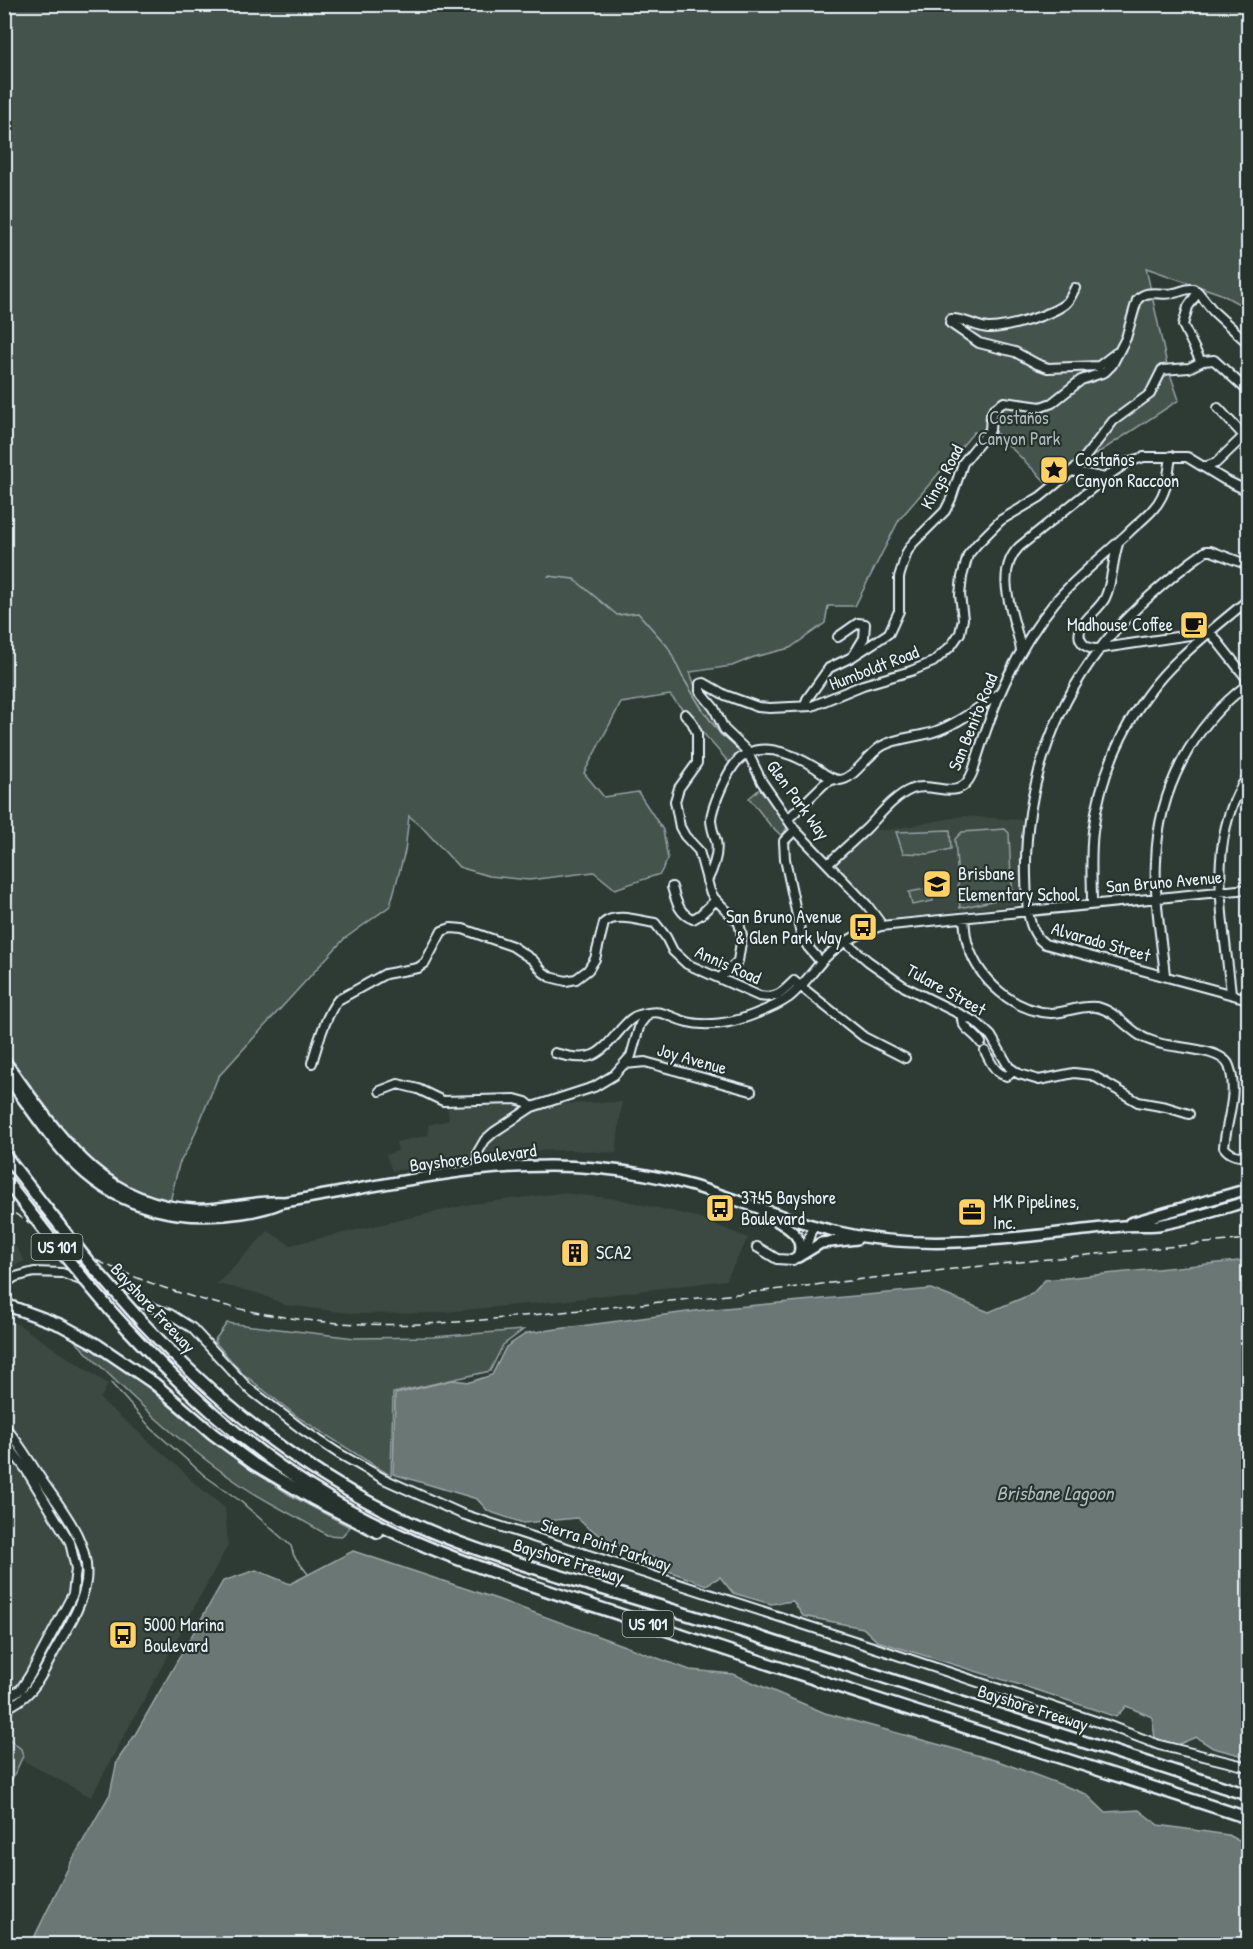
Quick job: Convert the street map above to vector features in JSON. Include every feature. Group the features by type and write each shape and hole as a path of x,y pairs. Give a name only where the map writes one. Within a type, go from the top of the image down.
{"highway":[{"name":"Bayshore Freeway","path":"4,1154 87,1260 142,1322 206,1387 281,1448 387,1512 431,1532 525,1565 738,1630 1248,1795"},
{"name":"Bayshore Freeway","path":"5,1181 111,1311 193,1396 230,1429 270,1459 311,1487 354,1512 443,1553 678,1634 1248,1818"},
{"path":"4,1304 61,1325 114,1355 155,1384 233,1449 313,1499 384,1535 443,1553"}],"main road":[{"name":"Bayshore Boulevard","path":"4,1060 80,1158 99,1175 126,1191 161,1204 192,1209 223,1208 265,1201 284,1202"},
{"name":"Bayshore Boulevard","path":"4,1073 71,1160 93,1180 124,1199 158,1211 194,1217 266,1209 284,1202 478,1170 545,1166 610,1169 670,1180 813,1225 873,1239 921,1243 968,1242 1124,1226 1147,1226 1211,1213 1248,1202"},
{"name":"Bayshore Boulevard","path":"1124,1226 1146,1217 1248,1189"},
{"path":"747,1204 795,1233 800,1242 798,1257"},
{"path":"798,1257 821,1243 873,1239"}],"street":[{"path":"1075,288 1067,303 1057,309 1007,326 986,328 957,319 951,319 950,323 979,343 1015,352 1048,368 1099,366 1122,348"},
{"name":"Kings Road","path":"805,706 807,699 829,668 884,638 895,624 899,611 899,577 907,552 945,511 963,462 990,430 991,415 994,409 1004,402 1041,407 1052,403 1081,380 1105,372 1122,348 1140,296 1151,292 1174,293 1188,288 1198,291"},
{"path":"1248,343 1214,312 1198,291 1188,308 1183,325 1201,362 1215,361 1248,391"},
{"name":"Humboldt Road","path":"699,686 704,683 724,695 758,707 820,705 872,682 919,668 942,654 954,642 962,628 960,588 965,562 971,552 1001,520 1040,497 1085,459 1113,421 1150,394 1162,370 1189,368 1201,362"},
{"path":"1205,467 1216,463 1244,436 1218,408"},
{"name":"San Benito Road","path":"828,864 895,801 910,791 925,788 947,791 964,785 973,771 998,694 1035,628 1063,593 1101,556 1118,544 1159,502 1166,486 1171,456"},
{"path":"1022,651 1006,588 1011,558 1019,547 1105,478 1128,462 1139,458 1187,457 1248,491"},
{"path":"1216,463 1217,475"},
{"path":"1072,471 1105,478"},
{"path":"1118,544 1112,578 1105,597 1080,631 1080,639 1085,646 1093,649 1210,632"},
{"name":"Alvarado Street","path":"1248,565 1208,550 1148,599 1100,648 1064,707 1046,750 1038,775 1027,840 1026,870 1029,911 1034,933 1050,947 1165,975 1248,999"},
{"path":"1092,904 1091,870 1094,828 1104,784 1129,724 1170,667 1248,600"},
{"path":"838,638 858,623 865,624 864,638 852,657"},
{"path":"1123,624 1120,635 1130,644"},
{"path":"1165,975 1156,869 1161,816 1171,784 1190,746 1224,704 1248,682 1210,632"},
{"path":"1187,636 1194,645"},
{"name":"Glen Park Way","path":"699,686 700,691 714,708 724,729 748,753 762,782 795,830 872,911 881,926"},
{"path":"788,819 824,784 834,779 852,776 868,756 886,744 940,730 998,694"},
{"path":"685,714 697,733 697,764 679,788 675,801 680,827 699,851 710,891 739,923 742,936 738,961 720,978"},
{"path":"707,880 712,871 717,850 711,825 713,808 733,766 748,753 761,749 785,753 804,761 834,779"},
{"path":"1231,993 1222,892 1221,850 1233,803 1248,776"},
{"path":"795,830 784,841 785,859 803,939 821,962"},
{"path":"672,887 680,909 686,916 693,919 716,900"},
{"name":"San Bruno Avenue","path":"649,1013 660,1011 682,1021 696,1024 737,1020 783,1001 801,986 821,962 846,942 881,926 1248,889"},
{"name":"Annis Road","path":"312,1063 321,1034 338,1000 385,974 418,968 425,963 442,931 451,928 463,929 512,946 533,960 550,977 566,981 576,979 588,970 595,959 604,922 608,919 615,917 655,923 661,928 679,959 691,967 759,996 770,998 794,981 801,986"},
{"path":"964,918 968,945 977,964 995,988 1017,1003 1034,1010 1053,1013 1087,1007 1101,1009 1111,1013 1143,1038 1211,1053 1224,1059 1229,1067 1232,1102 1224,1147 1242,1157 1248,1152"},
{"name":"Tulare Street","path":"846,942 905,987 976,1022 994,1041 1005,1064 1014,1071"},
{"path":"801,986 864,1037 905,1058"},
{"path":"555,1053 577,1057 594,1056 610,1044 630,1019 649,1013"},
{"path":"478,1170 477,1154 485,1140 531,1107 598,1086 615,1075 633,1052 640,1024 649,1013"},
{"path":"962,1015 963,1026 978,1037 989,1060 1002,1075 1007,1076 1014,1071 1039,1080 1074,1073 1092,1075 1142,1104 1161,1106 1189,1114"},
{"name":"Joy Avenue","path":"625,1064 645,1062 751,1091"},
{"path":"380,1091 398,1084 418,1089 443,1101 516,1099 526,1102 531,1107"},
{"path":"757,1247 782,1261 793,1260 805,1250 813,1225"},
{"name":"Sierra Point Parkway","path":"4,1284 15,1277 34,1272 63,1273 170,1314 192,1328 248,1388 303,1430 384,1479 462,1514 893,1653 1107,1725 1159,1745 1248,1767"},
{"path":"4,1426 20,1443 78,1535 86,1561 86,1579 77,1609 39,1681 30,1694 4,1709"},
{"path":"4,1440 25,1468 70,1542 76,1569 73,1594 40,1658 25,1685 4,1699"}],"shaded area":[{"name":"Brisbane Elementary School","path":"963,816 1022,820 1021,904 887,919 835,864 869,830 888,830"},
{"path":"509,1101 520,1105 528,1114 554,1104 622,1102 616,1153 571,1150 526,1151 392,1171 386,1155 398,1151 396,1142 429,1135 428,1125 449,1120 447,1105"},
{"path":"561,1193 618,1199 697,1217 748,1238 726,1280 567,1300 434,1313 358,1314 285,1305 258,1293 217,1284 268,1231 290,1245 471,1204"},
{"path":"5,1230 25,1261 5,1270"},
{"path":"4,1319 19,1325 108,1384 100,1399 225,1508 228,1545 91,1797 5,1751"}],"green space":[{"name":"Costaños Canyon Park","path":"4,5 1248,5 1248,309 1221,294 1146,268 1167,365 1179,400 1049,485 997,434 974,432 899,520 855,606 828,606 825,623 790,648 754,657 732,666 690,672 697,692 745,752 731,765 670,695 621,703 584,773 604,797 638,792 663,830 668,859 660,874 615,889 594,872 529,880 489,876 459,867 409,816 405,851 390,906 344,939 218,1077 191,1143 179,1164 170,1202 116,1179 86,1156 49,1112 5,1050"},
{"path":"762,787 788,826 782,836 770,825 749,798"},
{"path":"1005,829 1009,833 1014,896 960,908 955,839 962,832"},
{"path":"950,830 951,849 929,854 903,853 896,832"},
{"path":"931,888 933,901 912,905 909,892"},
{"path":"227,1323 355,1338 433,1337 523,1330 503,1345 490,1371 393,1393 391,1476 299,1418 242,1373 214,1341"},
{"path":"71,1337 127,1369 168,1405 242,1463 290,1495 350,1527 342,1536 327,1535 220,1471 175,1435"},
{"path":"5,1736 21,1749 23,1756 5,1794"}],"water":[{"name":"Brisbane Lagoon","path":"1248,1260 1248,1757 1213,1748 1196,1737 1177,1745 1155,1738 1152,1717 1126,1706 1116,1717 877,1641 863,1628 803,1616 793,1601 771,1604 733,1593 720,1577 706,1585 666,1570 653,1557 628,1552 588,1528 577,1518 523,1523 488,1511 477,1499 393,1474 395,1394 452,1380 470,1382 492,1375 506,1347 527,1333 703,1310 931,1289 989,1312 1032,1294 1045,1280"},
{"path":"353,1551 497,1599 690,1670 733,1674 825,1713 998,1761 1086,1794 1105,1812 1139,1810 1158,1825 1228,1835 1248,1846 1248,1944 31,1944 71,1862 110,1794 117,1761 133,1738 223,1581 256,1570 290,1584"}],"waterway":[{"path":"548,576 574,579 617,615 638,613 668,647 682,676 721,735 740,749"},
{"path":"111,1383 152,1429 205,1476 239,1500 291,1546 294,1556 308,1574"}],"railway":[{"path":"4,1206 44,1232 86,1255 176,1292 270,1315 317,1321 391,1325 446,1323 732,1295 982,1266 1248,1239"}],"place":[{"name":"Costaños Canyon Raccoon","path":"1054,470"},
{"name":"Madhouse Coffee","path":"1194,625"},
{"name":"Brisbane Elementary School","path":"937,884"},
{"name":"San Bruno Avenue & Glen Park Way","path":"863,927"},
{"name":"3745 Bayshore Boulevard","path":"720,1208"},
{"name":"MK Pipelines, Inc.","path":"972,1212"},
{"name":"SCA2","path":"575,1253"},
{"name":"5000 Marina Boulevard","path":"123,1635"}]}
